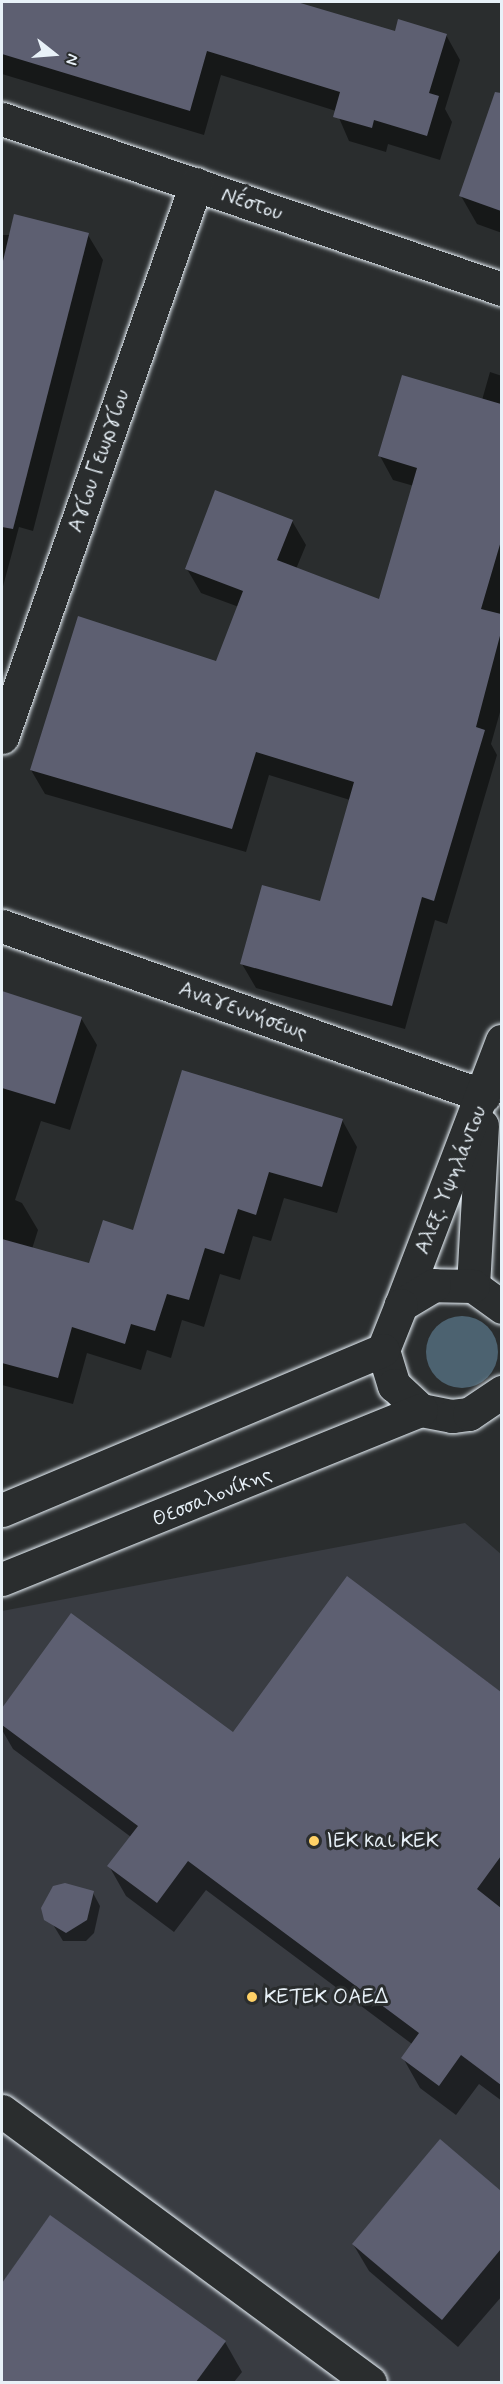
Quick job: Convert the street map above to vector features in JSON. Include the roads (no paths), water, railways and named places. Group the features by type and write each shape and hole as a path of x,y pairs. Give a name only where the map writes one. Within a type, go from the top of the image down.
{"street":[{"name":"Νέστου","path":"2,119 501,289"},
{"name":"Αγίου Γεωργίου","path":"2,737 196,184"},
{"name":"Αναγεννήσεως","path":"2,926 484,1096"},
{"path":"484,1096 501,1041"},
{"name":"Αλεξ. Υψηλάντου","path":"473,1286 484,1096"},
{"name":"Αλεξ. Υψηλάντου","path":"383,1350 484,1096"},
{"path":"401,1305 434,1285 473,1286 501,1307"},
{"path":"2,1510 383,1350 394,1385 421,1410 452,1416 495,1402"},
{"name":"Θεσσαλονίκης","path":"2,1579 421,1410"},
{"path":"2,2111 370,2382"}],"water":[{"path":"469,1316 488,1326 496,1338 498,1352 496,1366 488,1378 476,1386 455,1388 436,1378 428,1366 426,1345 436,1326 448,1318"}],"place":[{"name":"ΙΕΚ και ΚΕΚ","path":"314,1841"},
{"name":"ΚΕΤΕΚ ΟΑΕΔ","path":"252,1997"}]}
